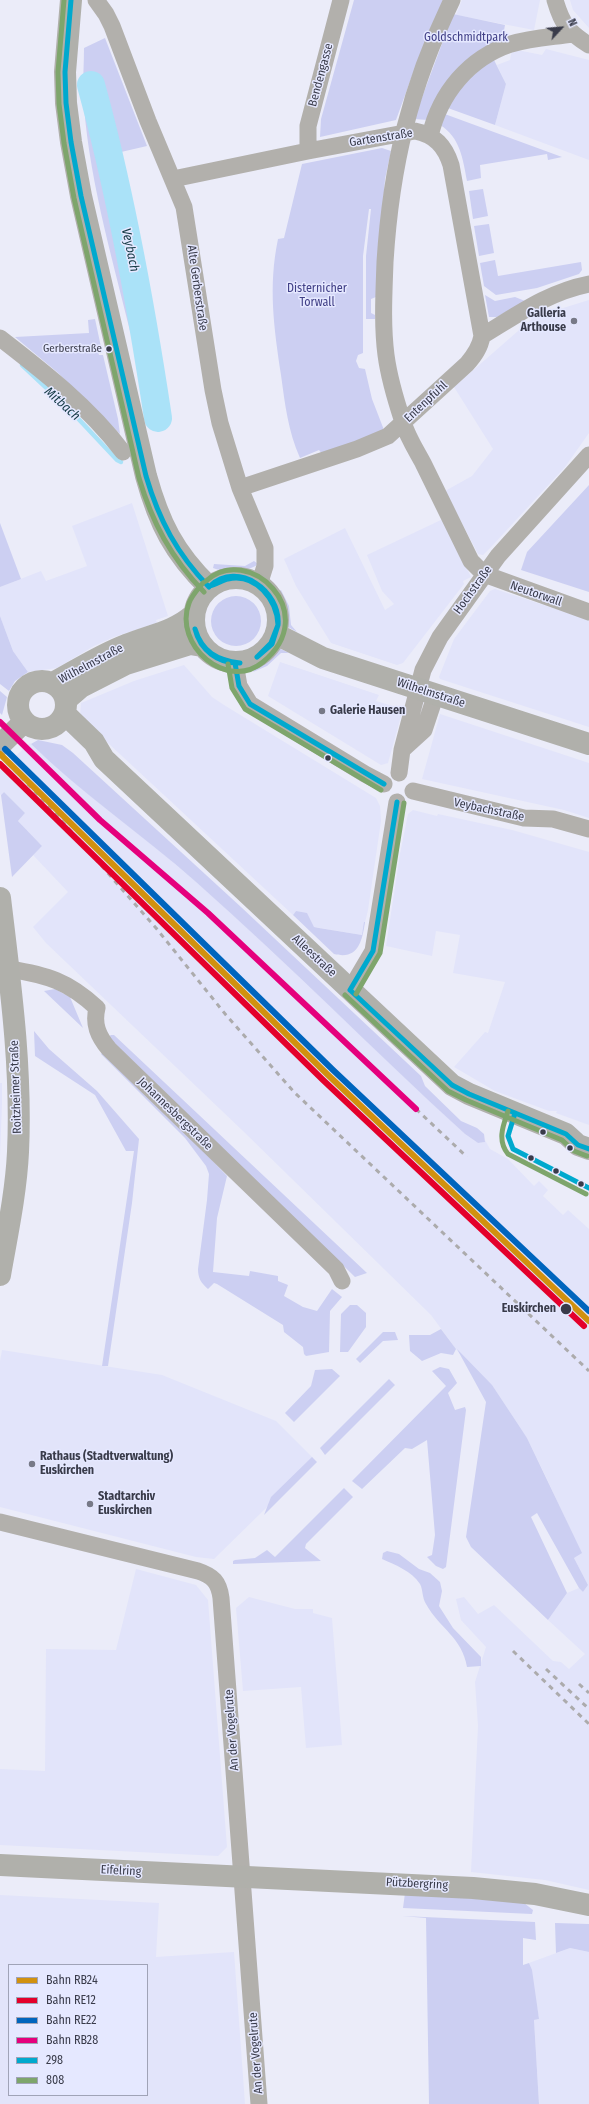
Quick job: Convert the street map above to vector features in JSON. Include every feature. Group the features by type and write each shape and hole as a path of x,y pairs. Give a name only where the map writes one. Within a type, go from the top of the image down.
{"street":[{"path":"71,0 65,72 66,103 71,142 81,196 146,476 156,511 168,536 181,556 209,587"},
{"name":"Alte Gerberstraße","path":"96,0 112,26 148,121 184,208 218,417 228,454 240,488 265,548 265,566 259,585"},
{"name":"Bendengasse","path":"308,151 308,126 341,0"},
{"path":"452,0 432,42 419,76 403,132 389,213 384,319 388,370 403,424 472,560 484,574"},
{"path":"555,0 561,18 572,34 589,45"},
{"path":"430,136 437,112 445,95 459,78 478,62 510,44 527,40 572,34"},
{"name":"Gartenstraße","path":"173,179 403,132 415,131 430,136 444,148 451,165 482,336"},
{"path":"482,336 540,301 566,290 589,284"},
{"name":"Entenpfuhl","path":"240,488 376,442 388,436 403,424 467,364 481,344 482,336"},
{"path":"0,338 46,373 95,420 123,452"},
{"name":"Hochstraße","path":"399,773 402,750 424,730 427,691 423,670 436,644 498,556 589,455"},
{"name":"Neutorwall","path":"484,574 589,612"},
{"path":"234,578 247,579 259,585 269,594 276,606 278,620 276,634 270,646 260,655 248,661 235,663 216,658 202,646 196,634 193,615 200,596 209,587 221,580 234,578"},
{"name":"Wilhelmstraße","path":"59,706 99,656 138,640 182,625 193,615"},
{"name":"Wilhelmstraße","path":"276,634 298,647 323,658 589,744"},
{"name":"Wilhelmstraße","path":"59,706 81,687 126,664 190,644 202,646"},
{"path":"235,663 239,686 250,704 368,777 384,784"},
{"path":"43,680 59,706 37,729 24,722 18,706 19,698 23,690 34,682 43,680"},
{"name":"Alleestraße","path":"59,706 66,732 93,755 104,759 452,1085 469,1094 566,1134 578,1145 589,1149"},
{"path":"0,745 24,722"},
{"path":"399,773 408,777 412,781 413,791 407,800 397,802 388,798 385,794 384,784 390,776 399,773"},
{"name":"Veybachstraße","path":"413,791 524,818 553,819 589,829"},
{"path":"350,990 373,951 397,802"},
{"name":"Roitzheimer Straße","path":"0,898 16,1055 18,1152 0,1276"},
{"name":"Johannesbergstraße","path":"8,969 59,980 82,993 97,1008 96,1027 98,1035 109,1049 336,1269 342,1281"},
{"name":"Alleestraße","path":"566,1134 576,1130 589,1135"},
{"name":"An der Vogelrute","path":"0,1522 198,1571 214,1578 217,1583 222,1598 259,2104"},
{"name":"Eifelring","path":"0,1865 243,1876"},
{"name":"Pützbergring","path":"243,1876 508,1890 589,1905"}],"shaded area":[{"path":"462,0 540,0 534,30 456,15"},
{"path":"570,0 589,0 589,28 573,10"},
{"path":"512,49 542,55 546,49 589,60 589,160 495,125 506,84 497,65 510,60"},
{"path":"589,300 589,433 565,467 483,555 478,554 445,491 472,476 493,449 454,387 534,317"},
{"path":"132,503 168,616 156,620 157,623 114,637 94,646 57,668 28,672 13,651 0,616 0,587 41,571 46,581 87,566 72,526"},
{"path":"443,519 471,577 463,581 464,584 403,663 397,665 331,643 296,586 284,559 345,528 385,610 394,604 382,591 367,555"},
{"path":"495,589 589,620 589,727 440,679 439,677 454,639 490,591"},
{"path":"280,662 379,695 376,701 403,709 388,763 381,765 268,696"},
{"path":"184,665 212,697 376,798 380,806 381,821 368,910 362,935 314,927 296,911 293,915 80,717 81,703 134,681"},
{"path":"440,714 589,763 589,818 564,810 422,779"},
{"path":"30,743 72,781 159,850 225,907 465,1134 478,1143 485,1142 485,1140 490,1149 508,1159 534,1186 539,1181 548,1190 543,1196 563,1215 568,1210 589,1229 589,1890 545,1880 471,1872 478,1726 475,1682 486,1647 461,1620 456,1599 464,1597 478,1614 494,1605 553,1661 561,1662 569,1669 585,1654 548,1620 567,1593 579,1588 583,1592 588,1585 574,1558 581,1553 527,1438 456,1349 431,1315 243,1131 46,943 33,927 68,892 33,855 42,846 18,821 25,813 4,792 1,795 0,794 0,770"},
{"path":"413,810 512,830 589,852 589,1125 556,1113 557,1111 549,1111 495,1091 454,1067 485,1032 488,1033 505,982 453,973 460,935 436,931 432,956 386,946 400,854 408,814"},
{"path":"0,1083 2,1083 2,1103 0,1157"},
{"path":"2,1350 162,1375 276,1421 315,1460 214,1559 196,1557 0,1507 0,1361"},
{"path":"136,1569 196,1585 208,1600 227,1847 218,1856 0,1845 0,1769 45,1771 46,1649 116,1650"},
{"path":"249,1597 295,1609 313,1609 313,1613 332,1618 342,1745 306,1748 301,1687 243,1691 236,1608"},
{"path":"0,1895 159,1903 156,1957 234,1952 245,2104 0,2104"},
{"path":"570,1948 589,1952 589,2104 539,2104 534,2020 539,2019 529,1963"}],"green space":[{"path":"354,0 443,0 396,120 320,137 321,119"},
{"name":"Goldschmidtpark","path":"453,14 505,25 502,41 428,120 414,119"},
{"path":"105,38 147,146 121,152 149,291 168,416 151,419 132,339 136,338 134,330 130,331 101,212 89,152 85,121 83,91 84,48"},
{"path":"493,58 506,84 495,125 445,107 455,91"},
{"path":"442,113 562,157 548,160 547,154 480,165 481,178 467,181 460,149 447,130 440,125"},
{"name":"Disternicher Torwall","path":"382,148 391,151 385,179 376,297 371,299 371,313 375,315 375,319 366,319 366,256 371,209 369,209 363,256 363,353 358,355 356,361 359,368 365,369 372,399 384,430 323,455 319,450 300,458 288,417 274,324 273,274 278,239 284,238 302,164"},
{"path":"483,189 488,216 473,219 469,191"},
{"path":"489,224 494,253 479,256 474,226"},
{"path":"495,260 498,276 581,262 582,270 579,274 537,288 496,295 484,286 480,263"},
{"path":"485,295 495,301 515,297 525,301 497,317 489,317"},
{"path":"95,319 101,347 97,348 99,355 103,355 118,419 120,434 57,372 15,337 89,333 88,320"},
{"path":"589,485 589,592 521,570 527,552"},
{"path":"0,523 21,579 0,587"},
{"path":"254,561 258,564 249,569 224,571 213,568 214,564 245,566"},
{"path":"281,590 289,606 291,625 297,632 288,627 284,605 278,592"},
{"path":"231,596 241,596 254,603 261,616 261,626 254,639 241,646 231,646 222,642 215,635 211,626 211,616 215,607 222,600"},
{"path":"0,616 13,651 28,672 15,681 9,691 0,684"},
{"path":"279,648 289,653 281,653 267,666 253,672 257,667 272,657"},
{"path":"0,691 7,697 2,715 0,713"},
{"path":"38,740 62,745 73,753 241,907 421,1076 425,1086 461,1121 477,1128 484,1134 485,1142 478,1143 465,1134 298,975 196,882 155,847 91,797 31,744"},
{"path":"4,792 25,813 18,821 42,846 12,877 1,795"},
{"path":"296,911 307,913 314,927 362,935 365,922 362,936 357,948 354,952 349,954 334,954 293,915"},
{"path":"55,989 70,997 83,1028 44,991"},
{"path":"34,1031 49,1049 97,1091 139,1139 132,1203 108,1366 102,1366 134,1151 126,1151 95,1095 35,1056"},
{"path":"114,1035 367,1273 355,1277 108,1037"},
{"path":"104,1051 227,1176 217,1218 213,1272 249,1276 250,1271 278,1276 278,1281 288,1285 284,1296 303,1307 317,1311 332,1289 342,1297 330,1311 329,1352 306,1356 304,1354 303,1347 284,1332 283,1325 217,1284 214,1283 208,1289 199,1278 198,1269 209,1174 206,1166 185,1138 101,1054"},
{"path":"350,1305 357,1305 366,1313 366,1327 348,1352 340,1352 341,1314"},
{"path":"441,1329 456,1349 453,1355 441,1353 422,1361 410,1351 409,1335 430,1335"},
{"path":"383,1332 395,1332 398,1340 383,1341 360,1363 356,1359"},
{"path":"457,1349 492,1385 527,1438 582,1553 574,1558 588,1585 583,1592 579,1588 537,1513 531,1517 567,1593 548,1620 471,1547 466,1537 486,1402"},
{"path":"440,1367 449,1369 457,1383 448,1393 455,1410 465,1407 466,1410 446,1567 443,1569 436,1566 427,1557 432,1555 435,1535 427,1440 412,1449 405,1448 362,1489 352,1481 446,1386 432,1371"},
{"path":"332,1369 340,1376 294,1422 285,1413 311,1386 315,1370"},
{"path":"389,1379 395,1385 325,1455 320,1448"},
{"path":"312,1457 317,1462 264,1515 271,1497"},
{"path":"344,1488 353,1497 306,1544 305,1548 321,1561 233,1564 233,1561 235,1560 255,1558 267,1550 275,1557"},
{"path":"387,1551 399,1554 419,1569 430,1573 440,1582 442,1591 439,1606 453,1628 481,1657 481,1666 467,1667 456,1640 426,1604 421,1586 417,1579 403,1569 382,1559 383,1553"},
{"path":"405,1893 524,1903 533,1910 532,1914 403,1908"},
{"path":"402,1916 535,1922 536,1940 523,1938 523,1965 529,1963 532,1970 539,2019 534,2020 539,2104 429,2104 426,1918"},
{"path":"555,1923 589,1924 589,1952 570,1948 556,1953"}],"waterway":[{"name":"Veybach","path":"91,85 121,208 145,334 158,418"},
{"name":"Mitbach","path":"22,365 71,411 117,460 121,462"}],"railway":[{"path":"0,755 49,806 156,928 226,1015 295,1093 589,1371"},
{"path":"416,1109 467,1157"},
{"path":"513,1651 589,1724"},
{"path":"546,1669 589,1709"},
{"path":"579,1684 589,1693"}],"rail line":[{"name":"RB28","path":"0,722 100,820 208,913 416,1109"},
{"name":"RE22","path":"5,749 333,1070 589,1311"},
{"name":"RB24","path":"0,754 328,1075 589,1321"},
{"name":"RE12","path":"0,764 323,1080 584,1326"}],"transit line":[{"name":"808","path":"64,0 58,72 59,104 64,143 74,198 139,478 150,510 164,539 172,553 204,592"},
{"name":"298","path":"71,0 65,72 66,103 71,142 81,196 146,476 151,492 170,536 187,562 209,587"},
{"name":"808","path":"203,583 190,600 186,619 189,634 196,648 206,660 220,668 234,671 249,670 263,662 280,643 285,623 282,605 273,588 258,577 241,570 223,571 206,581"},
{"name":"298","path":"210,586 221,579 233,576 245,578 256,583 273,601 277,612 278,625"},
{"name":"298","path":"210,586 228,579 238,578 256,584 263,590 274,606 278,625"},
{"name":"298","path":"257,657 271,643 278,625"},
{"name":"298","path":"257,657 272,644 278,625"},
{"name":"298","path":"195,629 202,644 212,654 224,660 240,663"},
{"name":"298","path":"195,629 197,637 211,654 224,661 240,663"},
{"name":"298","path":"235,663 239,686 250,704 384,784"},
{"name":"808","path":"228,664 232,688 245,709 381,790"},
{"name":"298","path":"350,990 373,951 397,802"},
{"name":"808","path":"356,994 380,953 404,803"},
{"name":"298","path":"350,990 452,1085 469,1094 566,1134 578,1145 589,1149"},
{"name":"808","path":"345,995 448,1091 562,1140 574,1151 587,1156"},
{"name":"808","path":"508,1111 502,1133 503,1143 508,1154 586,1194"},
{"name":"298","path":"515,1113 508,1136 513,1149 589,1188"}],"place":[{"name":"Galleria Arthouse","path":"574,321"},
{"name":"Gerberstraße","path":"109,349"},
{"name":"Galerie Hausen","path":"322,711"},
{"name":"Euskirchen","path":"566,1309"},
{"name":"Rathaus (Stadtverwaltung) Euskirchen","path":"32,1464"},
{"name":"Stadtarchiv Euskirchen","path":"90,1504"}]}
